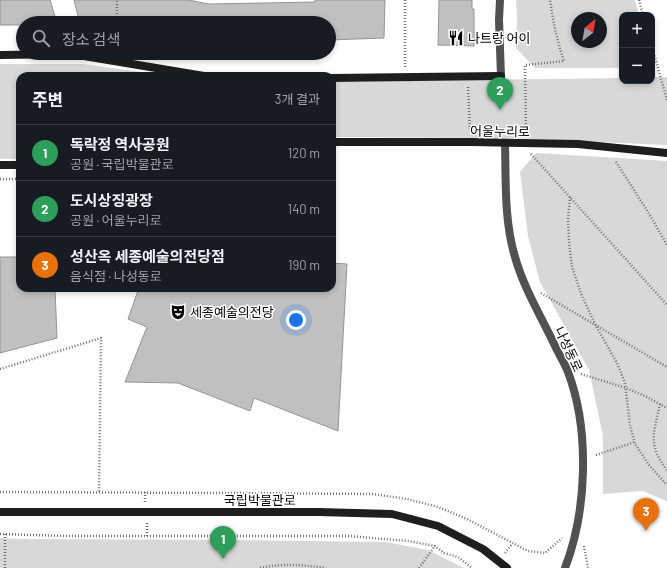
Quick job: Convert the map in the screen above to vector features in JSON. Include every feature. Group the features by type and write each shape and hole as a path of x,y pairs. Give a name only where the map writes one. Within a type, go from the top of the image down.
{"street":[{"path":"336,78 501,76 499,20 500,0"},
{"path":"0,55 16,55"},
{"path":"108,60 180,72"},
{"name":"어울누리로","path":"336,142 578,144 664,153"},
{"name":"나성동로","path":"504,143 506,205 509,233 515,258 525,283 568,372 577,404 583,447 581,506 571,551 565,568"},
{"path":"0,165 16,165"},
{"name":"국립박물관로","path":"0,512 318,512 392,514 438,526 483,549 507,568"}],"path":[{"path":"117,16 118,0"},
{"path":"404,0 405,69"},
{"path":"526,138 525,65 564,61 559,47 550,0"},
{"path":"639,0 642,12"},
{"path":"652,48 667,100"},
{"path":"468,80 471,138"},
{"path":"526,149 667,305"},
{"path":"616,162 648,212 667,246"},
{"path":"0,179 16,179"},
{"path":"570,197 568,219 572,267 582,296 626,383 630,425 635,444 649,465 667,485"},
{"path":"538,292 667,367"},
{"path":"0,369 101,338 99,492"},
{"path":"581,374 626,388 667,408"},
{"path":"660,404 654,432 654,447 660,461 667,470"},
{"path":"596,455 635,442"},
{"path":"0,534 68,536 349,536 408,541 435,546 444,553 458,557 472,568"},
{"path":"5,534 5,568"},
{"path":"584,544 588,568"},
{"path":"419,568 435,546"},
{"path":"260,568 285,564 326,568"}],"shaded area":[{"path":"516,0 635,0 638,12 619,12 619,68 535,68 516,48"},
{"path":"0,64 83,64 140,72 16,72 16,159 0,159"},
{"path":"655,77 667,77 667,145 513,138 336,137 336,82 619,78 619,84 655,84"},
{"path":"536,153 667,161 667,503 666,501 643,491 603,494 603,436 589,370 540,282 528,236 520,172"},
{"path":"0,538 386,542 428,550 464,568 0,568"}],"building":[{"path":"0,0 50,0 55,16 16,16 16,25 0,25"},
{"path":"74,0 189,0 208,4 315,2 315,0 385,0 384,38 336,40 336,16 78,16"},
{"path":"439,0 472,0 472,9 474,9 474,46 438,45"},
{"path":"0,257 16,257 16,292 55,292 57,338 0,353"},
{"path":"336,263 347,264 338,431 254,398 250,411 178,383 125,382 147,327 128,319 138,292 336,292"}],"place":[{"name":"나트랑 어이","path":"456,38"},
{"name":"도시상징광장","path":"500,110"},
{"name":"세종예술의전당","path":"178,312"},
{"name":"성산옥 세종예술의전당점","path":"646,531"},
{"name":"독락정 역사공원","path":"223,559"}]}
